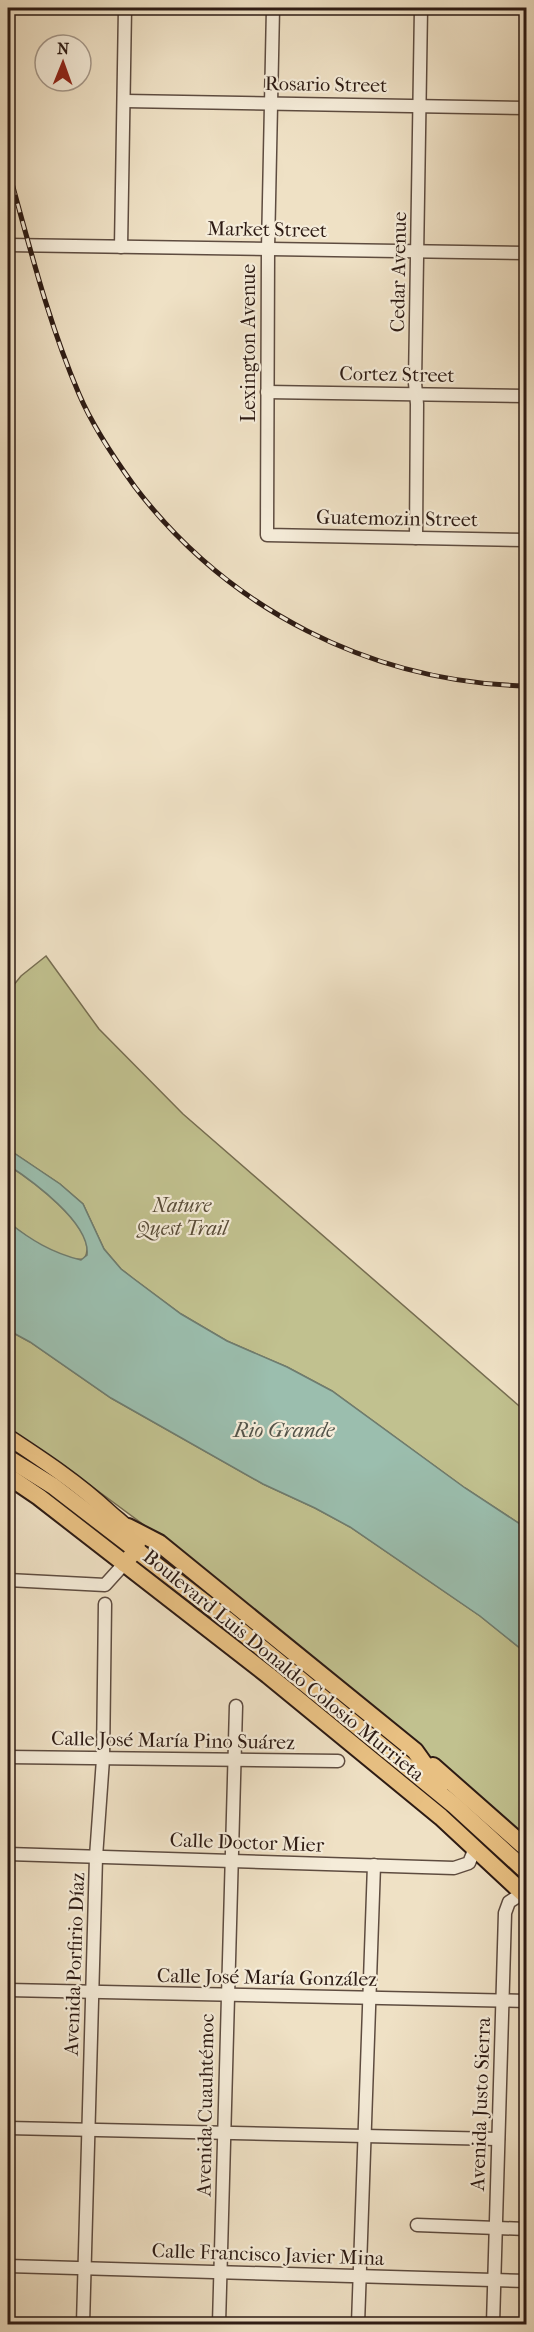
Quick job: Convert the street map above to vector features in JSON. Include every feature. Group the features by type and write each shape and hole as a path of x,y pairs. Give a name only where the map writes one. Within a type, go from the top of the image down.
{"highway":[{"name":"Boulevard Luis Donaldo Colosio Murrieta","path":"8,1458 52,1486 234,1626 455,1806 526,1871"},
{"name":"Boulevard Luis Donaldo Colosio Murrieta","path":"8,1476 39,1497 268,1675 441,1817 525,1895"},
{"path":"128,1527 159,1544 472,1798 526,1848"},
{"path":"415,1751 455,1806"}],"main road":[{"path":"8,1437 89,1493 128,1527"},
{"name":"Boulevard Luis Donaldo Colosio Murrieta","path":"128,1527 138,1541 136,1550"},
{"path":"124,1564 136,1550"}],"street":[{"path":"121,247 125,8"},
{"name":"Lexington Avenue","path":"267,535 268,249 273,8"},
{"name":"Cedar Avenue","path":"416,538 422,8"},
{"name":"Rosario Street","path":"125,100 526,108"},
{"name":"Market Street","path":"8,245 526,253"},
{"name":"Cortez Street","path":"267,392 526,396"},
{"name":"Guatemozin Street","path":"267,535 526,540"},
{"path":"8,1580 105,1585 124,1564"},
{"name":"Avenida Porfirio Díaz","path":"82,2325 96,1857 103,1759 105,1604"},
{"name":"Avenida Cuauhtémoc","path":"219,2325 236,1706"},
{"name":"Calle José María Pino Suárez","path":"8,1757 339,1761"},
{"name":"Calle Doctor Mier","path":"8,1854 463,1866 471,1859 475,1848"},
{"path":"358,2325 374,1865"},
{"name":"Avenida Justo Sierra","path":"493,2325 505,1913 509,1902 525,1895"},
{"name":"Calle José María González","path":"8,1990 526,2001"},
{"path":"8,2128 498,2139"},
{"path":"417,2225 526,2229"},
{"name":"Calle Francisco Javier Mina","path":"8,2266 526,2281"}],"green space":[{"name":"Nature Quest Trail","path":"46,956 99,1029 183,1114 526,1412 526,1528 465,1488 332,1391 287,1367 227,1341 181,1314 121,1269 104,1249 83,1204 60,1184 8,1149 8,992 21,976"},
{"path":"8,1165 31,1181 73,1220 83,1234 87,1247 84,1259 63,1257 53,1253 33,1242 8,1222"},
{"path":"8,1330 30,1342 111,1398 263,1484 350,1527 480,1616 526,1653 526,1841 427,1755 206,1571 67,1468 8,1428"}],"water":[{"name":"Rio Grande","path":"8,1149 60,1184 83,1204 104,1249 121,1269 181,1314 227,1341 287,1367 332,1391 465,1488 526,1528 526,1653 480,1616 350,1527 263,1484 111,1398 30,1342 8,1330 8,1222 51,1250 81,1260 87,1255 86,1243 70,1216 31,1181 8,1165"}],"railway":[{"path":"8,169 48,311 85,406 104,442 127,476 172,531 214,569 259,603 308,631 359,654 413,671 469,681 526,686"}]}
